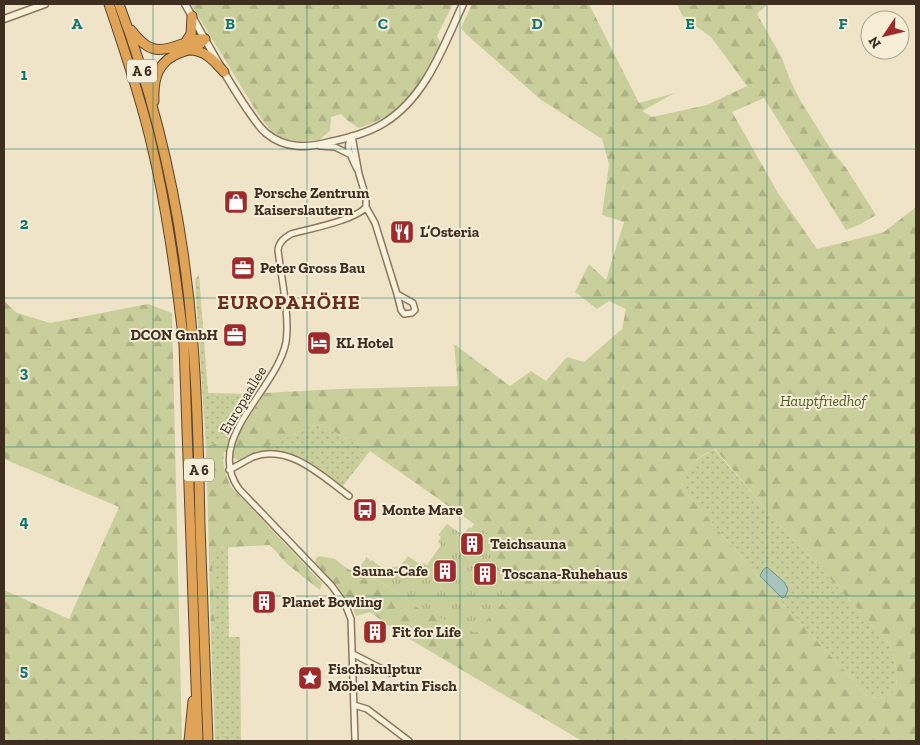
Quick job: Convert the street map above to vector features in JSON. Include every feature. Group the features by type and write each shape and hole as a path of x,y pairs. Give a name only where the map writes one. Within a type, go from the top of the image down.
{"highway":[{"name":"A 6","path":"109,4 152,142 178,289 184,344 198,741"},
{"name":"A 6","path":"119,4 156,119 172,193 186,274 193,344 197,418 208,741"},
{"path":"187,46 191,34 192,16"},
{"path":"127,24 142,44 151,49 163,50 187,46 205,53 224,72"},
{"path":"156,119 154,91 156,74 163,63 171,56 196,39 205,38"},
{"path":"189,741 191,712 196,684"}],"street":[{"path":"4,19 45,4"},
{"path":"185,4 224,72 258,124 269,135 282,143 292,146 338,148 351,156"},
{"path":"317,146 367,131 387,121 398,112 417,92 430,72 463,4"},
{"path":"352,136 348,146 360,174"},
{"path":"352,136 366,197 366,207 375,223 397,294"},
{"name":"Europaallee","path":"229,470 228,459 233,438 281,360 286,341 287,324 279,245 283,239 291,234 350,217 360,213 366,207"},
{"path":"349,496 307,466 284,456 260,456 229,470 234,483 243,494 342,598 351,619 355,741"},
{"path":"353,654 394,675"},
{"path":"354,705 367,710 409,741"}],"green space":[{"path":"191,4 453,4 437,36 441,44 434,58 418,84 399,106 388,115 359,128 341,114 331,117 330,131 319,140 300,141 280,138 270,130 258,114"},
{"name":"Hauptfriedhof","path":"472,4 589,4 639,103 675,93 642,111 652,117 707,105 747,86 711,37 683,17 677,4 765,4 766,6 757,14 782,58 800,100 876,215 846,230 764,98 732,112 778,193 817,249 884,232 916,207 916,741 582,741 401,634 370,612 356,616 350,602 315,562 319,556 335,559 348,569 381,582 420,609 487,533 370,451 320,424 239,460 233,458 231,452 224,452 224,462 231,487 322,583 320,590 287,564 270,545 217,548 212,554 215,624 211,634 206,447 227,438 237,437 264,393 458,386 454,344 510,386 531,371 546,381 567,357 584,362 622,329 626,309 609,301 597,309 575,292 589,264 606,280 624,222 602,215 609,164 602,139 540,99 461,28","holes":["715,449 772,516 890,644 897,672 896,688 887,698 868,697 764,583 682,488 689,468 697,459"]},
{"path":"199,274 208,393 252,394 252,399 227,438 206,447 195,280"},
{"path":"4,301 17,313 50,323 148,304 172,313 182,741 4,741 4,590 69,619 119,507 4,459"},
{"path":"320,424 370,451 342,487 308,463 289,454 257,451 294,434"},
{"path":"714,449 772,516 890,644 897,672 896,689 887,698 868,697 764,583 682,488 683,480 692,464"},
{"path":"447,524 463,535 474,524 487,533 506,580 503,603 475,633 420,609 381,582 356,572 367,557 370,561 372,560 388,572 392,567 400,566 408,556 421,565 423,563 427,565 441,545 438,542 441,537 438,535"},
{"path":"228,547 229,637 240,637 241,741 215,741 211,634 215,624 212,554 217,548"}],"water":[{"path":"767,567 785,583 788,590 785,597 782,598 760,576"}],"place":[{"name":"Porsche Zentrum Kaiserslautern","path":"236,202"},
{"name":"L’Osteria","path":"402,232"},
{"name":"Peter Gross Bau","path":"243,268"},
{"name":"DCON GmbH","path":"235,335"},
{"name":"KL Hotel","path":"319,343"},
{"name":"Monte Mare","path":"365,510"},
{"name":"Teichsauna","path":"472,544"},
{"name":"Sauna-Cafe","path":"445,571"},
{"name":"Toscana-Ruhehaus","path":"485,574"},
{"name":"Planet Bowling","path":"264,602"},
{"name":"Fit for Life","path":"375,632"},
{"name":"Fischskulptur Möbel Martin Fisch","path":"310,678"}],"district":[{"name":"EUROPAHÖHE","path":"289,302"}]}
